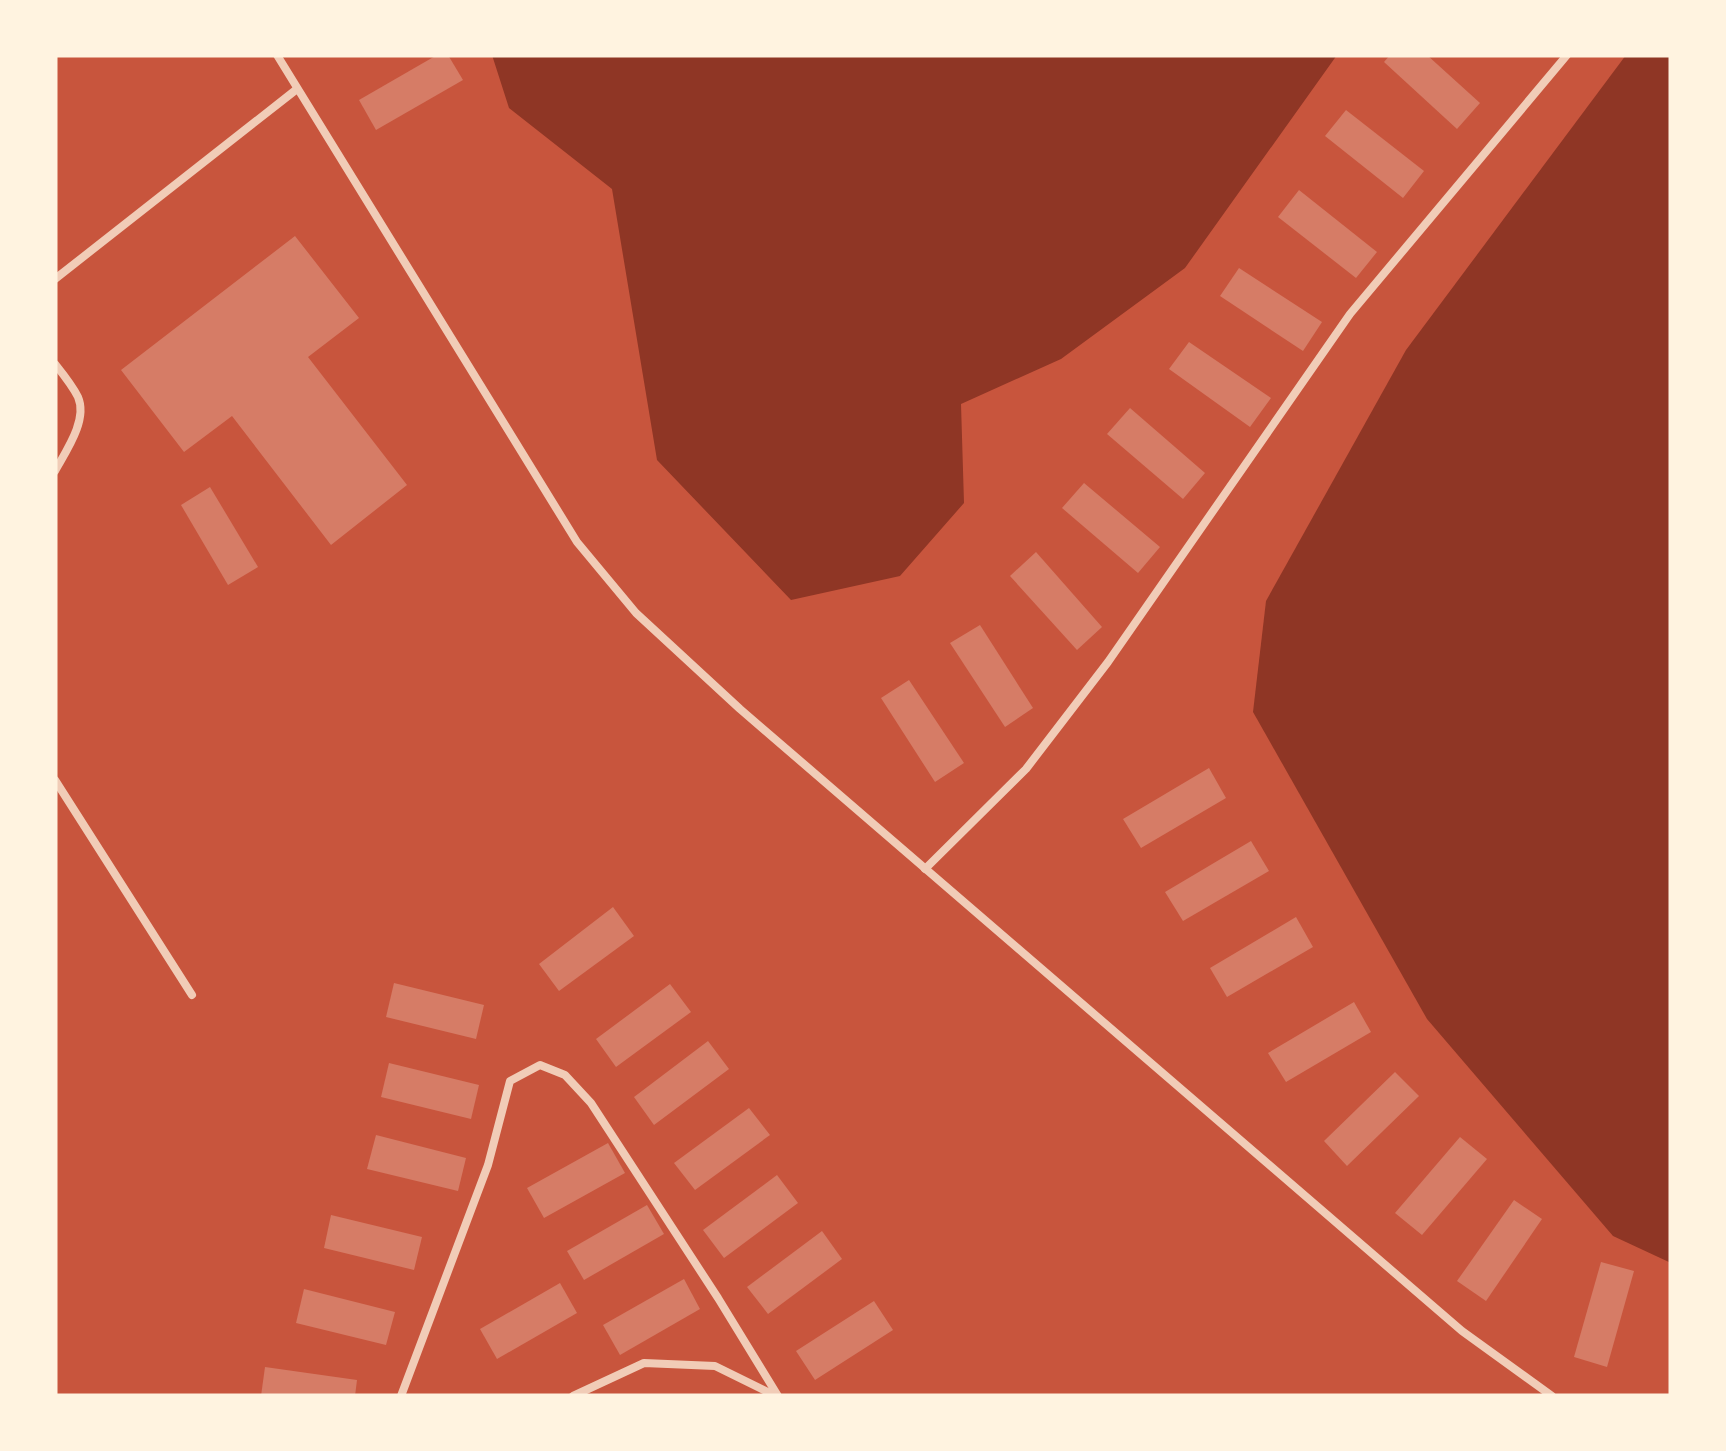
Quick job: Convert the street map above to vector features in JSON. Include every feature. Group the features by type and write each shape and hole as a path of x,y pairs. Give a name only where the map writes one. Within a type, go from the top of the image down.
{"lane":[{"path":"277,55 577,542 636,613 740,710 1462,1331 1552,1396"},
{"path":"925,869 1026,769 1108,662 1350,314 1567,55"},
{"path":"55,279 297,89"},
{"path":"55,364 80,402 79,420 55,471"},
{"path":"55,780 192,994"},
{"path":"401,1396 488,1165 510,1081 540,1064 565,1075 592,1103 718,1298 776,1396"},
{"path":"572,1396 644,1363 714,1366 776,1396"}],"shaded area":[{"path":"492,55 1337,55 1185,268 1061,359 961,404 964,503 900,576 791,600 657,460 612,189 509,108"},
{"path":"1626,55 1671,55 1671,1263 1613,1236 1427,1019 1253,712 1266,601 1406,350"}],"building":[{"path":"437,55 448,55 463,80 376,130 359,100"},
{"path":"1390,55 1427,55 1480,103 1457,129 1384,62"},
{"path":"1346,110 1424,171 1403,198 1325,136"},
{"path":"1299,190 1377,252 1356,278 1278,217"},
{"path":"295,236 359,318 308,357 407,485 331,545 232,416 184,452 121,370"},
{"path":"1239,268 1322,322 1303,351 1220,296"},
{"path":"1189,342 1271,398 1250,427 1169,369"},
{"path":"1130,408 1205,473 1183,499 1107,434"},
{"path":"1084,483 1160,547 1138,573 1062,508"},
{"path":"210,487 258,567 228,585 181,505"},
{"path":"1036,552 1102,627 1077,650 1010,576"},
{"path":"980,625 1033,708 1005,727 950,643"},
{"path":"909,680 964,763 935,782 881,698"},
{"path":"1209,768 1226,798 1141,848 1123,819"},
{"path":"1251,841 1269,871 1183,921 1165,892"},
{"path":"613,907 634,936 559,991 539,964"},
{"path":"1296,917 1313,947 1227,997 1210,968"},
{"path":"394,983 484,1005 476,1039 386,1017"},
{"path":"670,984 691,1012 616,1067 596,1039"},
{"path":"1354,1002 1371,1032 1286,1082 1268,1053"},
{"path":"708,1041 729,1069 654,1125 634,1097"},
{"path":"389,1063 479,1085 471,1119 381,1097"},
{"path":"1395,1072 1419,1096 1347,1166 1324,1141"},
{"path":"749,1108 770,1135 695,1190 674,1163"},
{"path":"376,1135 466,1158 458,1191 367,1169"},
{"path":"1460,1137 1487,1159 1422,1235 1395,1213"},
{"path":"608,1143 625,1173 544,1218 527,1188"},
{"path":"777,1175 798,1203 724,1258 703,1230"},
{"path":"1514,1200 1542,1219 1486,1301 1457,1281"},
{"path":"647,1205 664,1234 584,1280 567,1251"},
{"path":"331,1215 422,1237 414,1270 324,1248"},
{"path":"822,1231 842,1259 768,1314 747,1287"},
{"path":"1601,1262 1634,1271 1607,1367 1574,1357"},
{"path":"684,1279 700,1309 620,1355 603,1325"},
{"path":"560,1283 577,1313 497,1359 480,1329"},
{"path":"304,1289 395,1312 386,1345 296,1323"},
{"path":"874,1301 893,1330 815,1380 796,1351"},
{"path":"265,1367 357,1380 355,1396 261,1396"}]}
